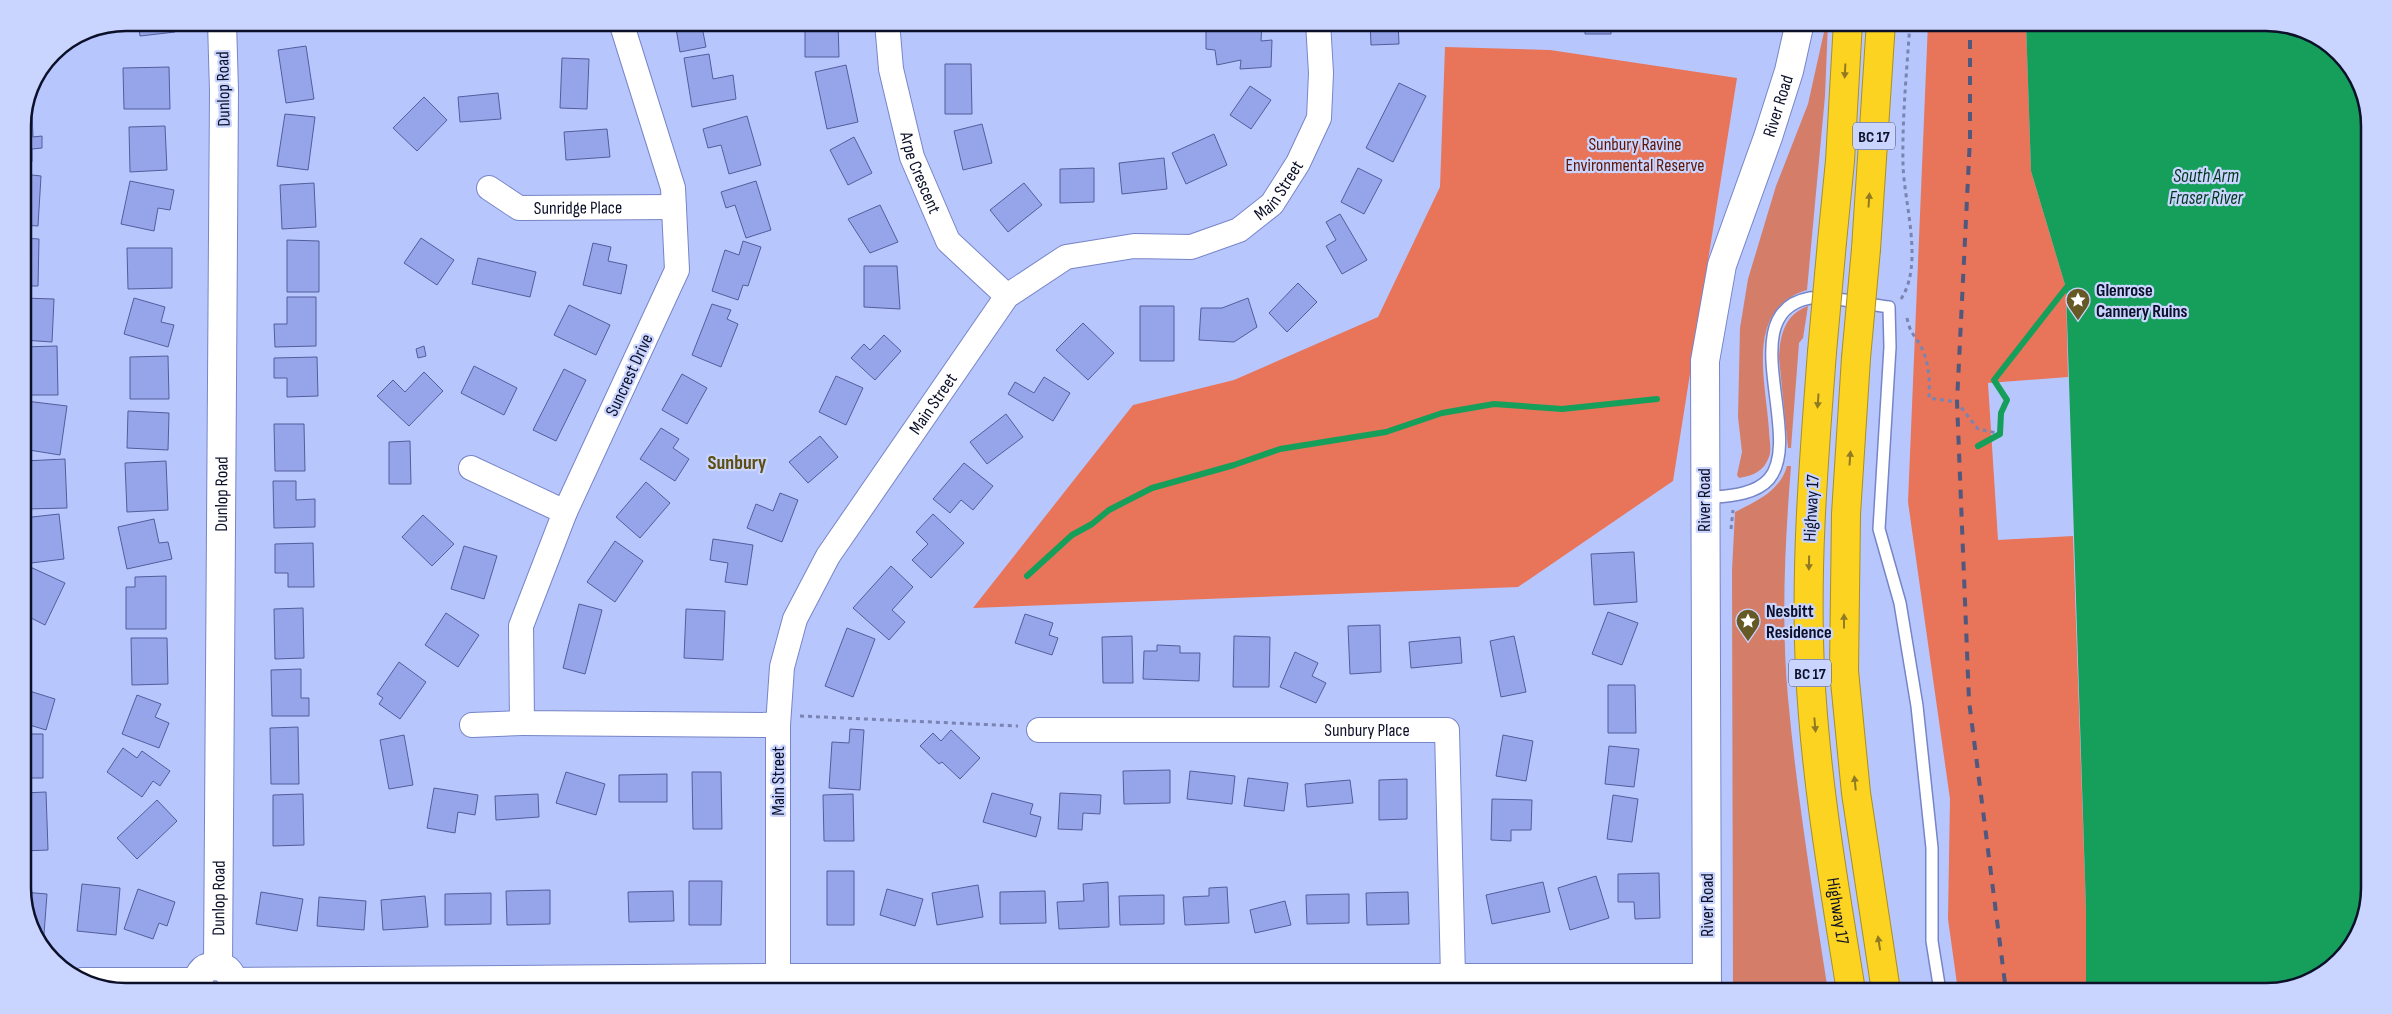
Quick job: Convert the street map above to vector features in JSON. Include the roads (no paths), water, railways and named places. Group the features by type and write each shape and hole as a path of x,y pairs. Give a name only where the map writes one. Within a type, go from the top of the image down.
{"highway":[{"name":"Highway 17","path":"1847,31 1840,161 1822,352 1810,510 1808,593 1810,670 1821,793 1850,983"},
{"name":"Highway 17","path":"1880,31 1846,514 1844,671 1856,793 1885,983"}],"street":[{"name":"Dunlop Road","path":"216,982 224,91 222,31"},
{"name":"Suncrest Drive","path":"522,723 520,626 565,512 678,270 674,188 624,31"},
{"name":"Arpe Crescent","path":"888,31 891,69 912,157 948,241 1007,296"},
{"name":"Main Street","path":"778,976 779,720 782,667 795,619 828,556 1007,296 1066,257 1134,246 1191,247 1239,230 1272,204 1298,163 1319,118 1321,73 1319,31"},
{"name":"River Road","path":"1708,983 1704,498 1705,361 1711,316 1722,265 1768,137 1789,71 1798,31"},
{"name":"Sunridge Place","path":"489,188 519,208 674,207"},
{"path":"472,468 565,512"},
{"path":"472,725 779,720"},
{"name":"Sunbury Place","path":"1039,730 1447,730 1453,976"},
{"path":"104,980 216,982 778,976 1453,976 1676,983"}],"lane":[{"path":"1704,498 1734,495 1757,488 1769,480 1777,466 1780,448 1771,354 1775,326 1784,311 1797,302 1811,298 1889,307 1890,347 1879,529 1900,603 1917,706 1932,848 1932,941 1939,983"}],"water":[{"name":"South Arm Fraser River","path":"2026,31 2272,31 2284,33 2302,38 2324,51 2345,74 2356,96 2361,120 2361,888 2358,912 2345,940 2318,967 2290,980 2266,983 2086,983 2086,910 2066,288 2031,171"}],"waterway":[{"path":"1978,446 2000,434 2001,413 2007,400 1994,380 2066,288"},
{"path":"1027,576 1072,535 1092,524 1109,510 1152,488 1234,465 1280,449 1386,432 1442,413 1494,404 1562,409 1657,399"}],"railway":[{"path":"1970,31 1970,138 1957,402 1969,701 2005,983"}],"place":[{"name":"Glenrose Cannery Ruins","path":"2078,321"},
{"name":"Nesbitt Residence","path":"1748,642"}],"district":[{"name":"Sunbury","path":"737,462"}],"park label":[{"name":"Sunbury Ravine Environmental Reserve","path":"1635,154"}]}
